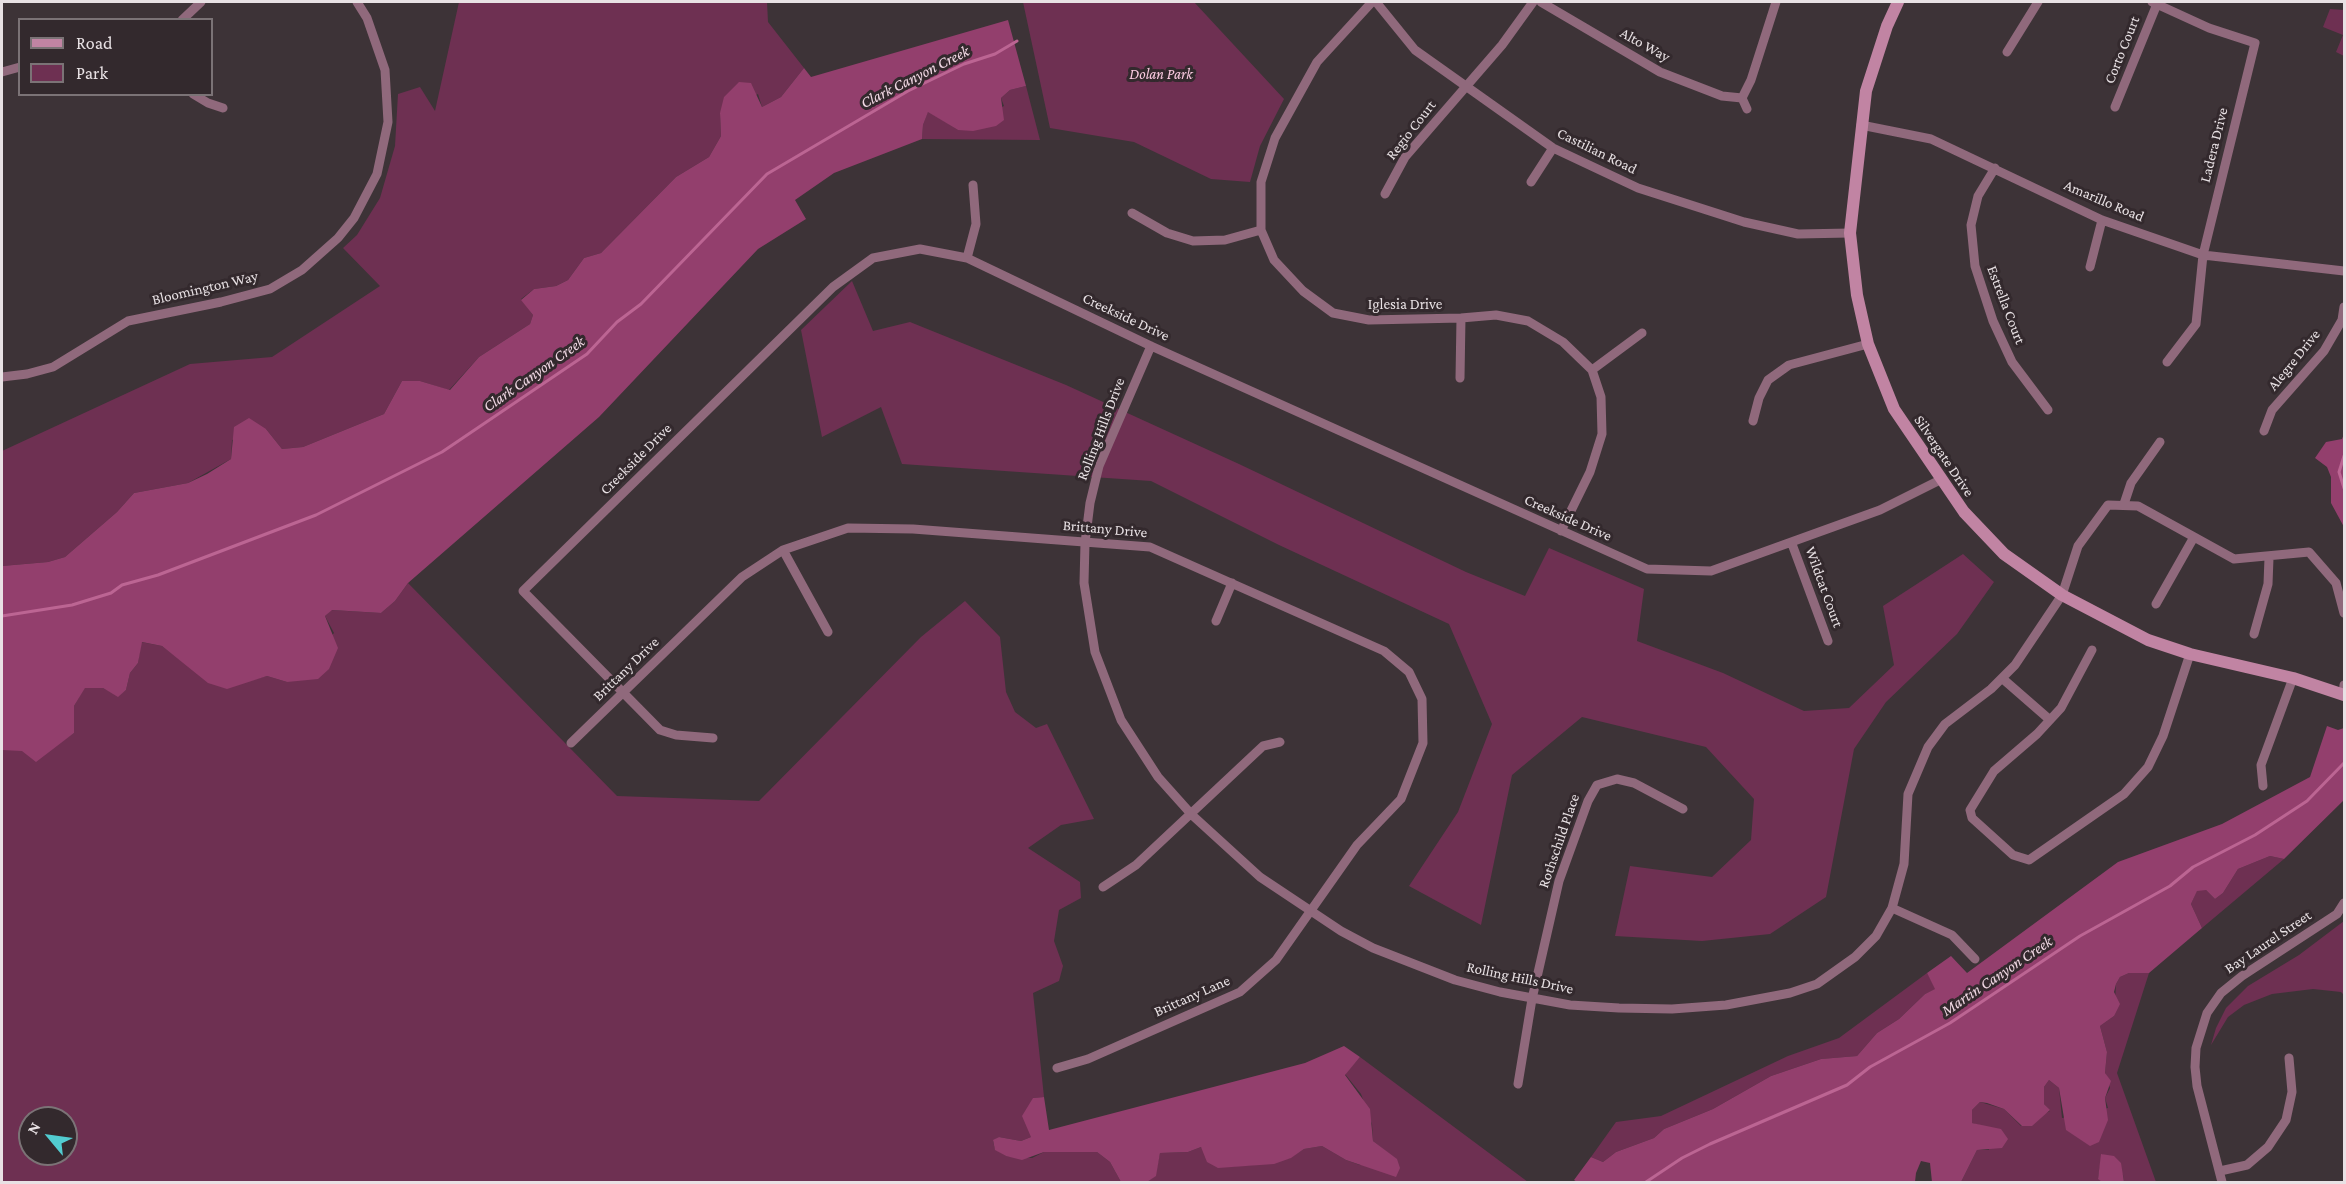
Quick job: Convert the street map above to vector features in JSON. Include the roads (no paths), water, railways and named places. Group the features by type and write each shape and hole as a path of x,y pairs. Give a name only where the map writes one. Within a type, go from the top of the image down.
{"street":[{"path":"184,18 201,2"},
{"name":"Bloomington Way","path":"2,377 27,374 53,367 128,321 221,302 270,288 302,270 338,238 354,218 377,174 388,122 385,70 367,18 357,2"},
{"name":"Castilian Road","path":"1374,2 1415,50 1465,88 1553,148 1638,188 1744,222 1798,234 1850,233"},
{"name":"Iglesia Drive","path":"1374,2 1317,62 1275,138 1261,182 1261,230 1274,260 1303,291 1333,313 1369,320 1496,315 1528,321 1563,342 1592,370 1601,398 1602,434 1590,472 1561,531"},
{"name":"Regio Court","path":"1385,194 1405,156 1465,88 1533,2"},
{"name":"Alto Way","path":"1541,2 1660,72 1722,96 1742,98"},
{"path":"1747,109 1742,98 1751,81 1776,2"},
{"name":"Silvergate Drive","path":"1898,2 1866,91 1850,233 1857,295 1868,344 1894,409 1964,512 2004,554 2062,595 2105,620 2148,640 2190,654 2344,691"},
{"path":"2007,52 2038,2"},
{"name":"Ladera Drive","path":"2154,3 2209,28 2255,43 2203,255 2196,324 2167,362"},
{"name":"Corto Court","path":"2115,107 2154,3"},
{"path":"2,72 18,68"},
{"path":"196,96 207,104 223,108"},
{"name":"Amarillo Road","path":"1861,126 1931,139 2102,220 2203,255 2344,271"},
{"path":"1532,182 1553,148"},
{"name":"Estrella Court","path":"1995,168 1978,196 1971,225 1974,266 1992,321 2012,362 2048,410"},
{"path":"967,258 976,224 973,185"},
{"path":"1132,213 1167,233 1192,241 1225,240 1261,230"},
{"path":"2090,267 2102,220"},
{"name":"Creekside Drive","path":"624,693 523,591 833,286 873,258 921,249 967,258 1151,346 1647,569 1711,571 1792,544 1880,510 1942,479"},
{"name":"Alegre Drive","path":"2264,431 2272,410 2324,351 2342,320 2344,307"},
{"path":"1460,378 1461,318"},
{"path":"1592,370 1642,333"},
{"path":"1753,420 1759,398 1768,380 1789,365 1868,344"},
{"name":"Rolling Hills Drive","path":"1151,346 1099,466 1090,503 1085,543 1084,584 1095,652 1106,686 1121,720 1141,751 1192,815 1260,877 1309,911 1341,931 1412,965 1471,985 1532,999 1580,1006 1672,1009 1726,1005 1790,993 1817,984 1855,957 1876,936 1893,908 1904,864 1908,794 1928,747 1946,724 2003,679 2062,595 2078,546 2108,504 2124,504"},
{"path":"2160,441 2131,483 2124,504 2138,506 2234,560 2309,552 2336,583 2344,613"},
{"name":"Brittany Drive","path":"571,743 742,577 783,550 848,528 879,527 1150,547 1384,651 1409,672 1422,699 1424,743 1401,799 1357,845 1309,911"},
{"path":"2156,604 2194,537"},
{"name":"Wildcat Court","path":"1792,544 1828,641"},
{"path":"783,550 828,632"},
{"path":"2254,634 2268,584 2269,558"},
{"path":"1216,621 1232,583"},
{"path":"2092,650 2072,690 2050,720 1994,771 1970,810 1971,818 2013,855 2029,860 2124,794 2148,767 2163,736 2190,654"},
{"path":"2263,786 2261,765 2293,678"},
{"path":"2003,679 2050,720"},
{"path":"624,693 660,730 676,735 713,738"},
{"path":"1103,887 1136,865 1192,815 1263,746 1280,742"},
{"name":"Rothschild Place","path":"1532,999 1559,882 1588,801 1597,785 1617,779 1626,781 1683,809"},
{"name":"Bay Laurel Street","path":"2222,1182 2199,1095 2195,1067 2196,1048 2207,1013 2221,993 2242,976 2337,914 2344,903"},
{"path":"1893,908 1952,935 1975,959"},
{"name":"Brittany Lane","path":"1057,1068 1088,1059 1240,992 1276,960 1309,911"},
{"path":"1518,1084 1532,999"},
{"path":"2220,1171 2247,1165 2268,1147 2286,1120 2292,1092 2289,1058"}],"waterway":[{"name":"Clark Canyon Creek","path":"2,616 72,605 111,593 122,585 158,575 316,515 442,452 587,354 617,322 641,304 767,174 908,91 964,64 995,54 1017,41"},
{"name":"Martin Canyon Creek","path":"2344,456 2339,472 2344,488"},
{"name":"Martin Canyon Creek","path":"1646,1182 1682,1158 1710,1144 1847,1085 1870,1067 1950,1023 2080,936 2170,886 2193,867 2255,835 2307,801 2344,763"}],"park label":[{"name":"Dolan Park","path":"1161,74"}]}
